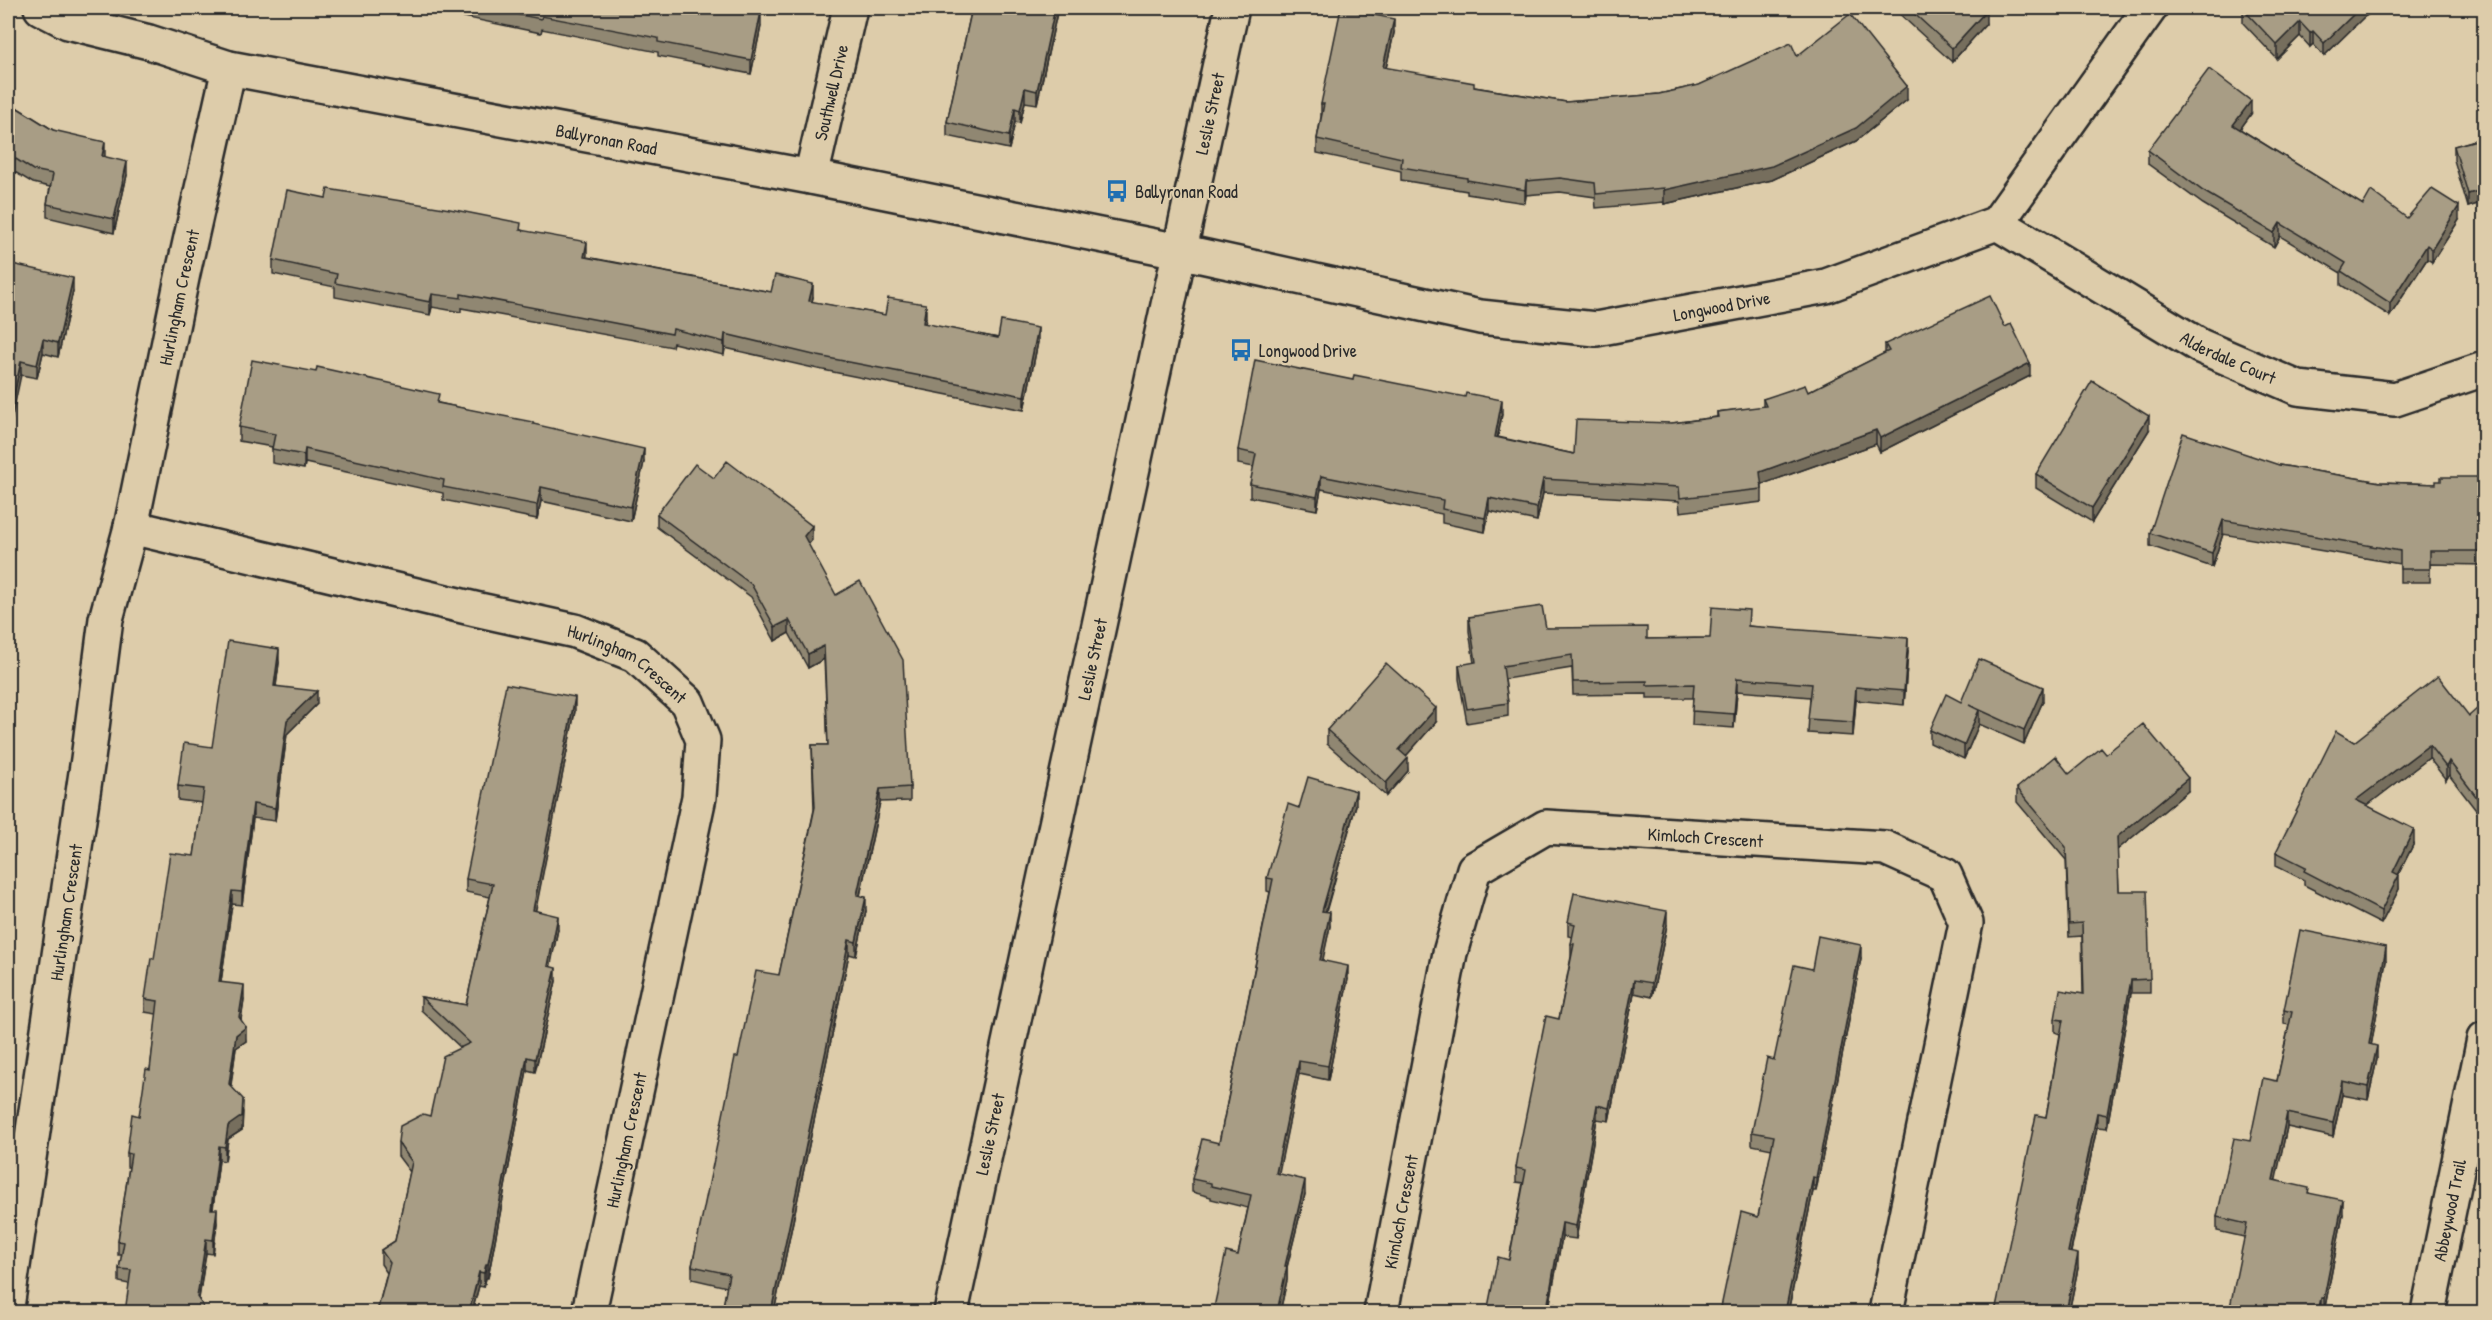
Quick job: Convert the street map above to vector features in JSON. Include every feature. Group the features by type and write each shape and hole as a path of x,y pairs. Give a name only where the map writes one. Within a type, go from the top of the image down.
{"street":[{"name":"Ballyronan Road","path":"41,8 68,22 150,42 229,68 811,177 1179,251"},
{"name":"Southwell Drive","path":"811,177 850,8"},
{"name":"Leslie Street","path":"951,1312 1232,8"},
{"path":"1997,223 2150,8"},
{"name":"Hurlingham Crescent","path":"8,1300 88,759 106,619 131,527 183,273 229,68"},
{"name":"Longwood Drive","path":"1179,251 1480,317 1596,329 1826,286 1997,223"},
{"name":"Alderdale Court","path":"1997,223 2200,346 2298,388 2395,399 2484,369"},
{"name":"Hurlingham Crescent","path":"131,527 575,631 635,655 687,702 703,740 699,797 589,1312"},
{"name":"Kimloch Crescent","path":"1381,1312 1450,952 1474,869 1546,827 1885,848 1945,875 1966,923 1886,1312"},
{"name":"Abbeywood Trail","path":"2428,1312 2484,1038"}],"building":[{"path":"484,8 738,8 761,12 751,60 658,42 658,38 542,16 541,19"},
{"path":"972,8 1055,8 1037,91 1025,88 1020,110 1015,108 1009,136 947,122"},
{"path":"1341,8 1394,19 1383,67 1474,83 1474,87 1566,102 1659,94 1699,85 1791,43 1797,56 1850,14 1907,86 1856,128 1772,166 1664,190 1664,188 1596,194 1595,183 1560,178 1526,181 1525,190 1401,167 1402,158 1317,139 1324,104 1321,104"},
{"path":"1908,8 1982,8 1986,11 1952,48"},
{"path":"2360,8 2324,43 2300,22 2277,45 2243,9"},
{"path":"2209,69 2251,101 2233,125 2363,205 2371,191 2407,218 2432,189 2459,206 2432,249 2427,245 2390,303 2341,271 2346,263 2280,223 2274,233 2203,191 2148,150"},
{"path":"8,102 53,130 105,142 102,156 127,162 114,219 47,204 53,174 33,170 8,154"},
{"path":"2484,138 2484,189 2468,194 2454,146"},
{"path":"328,189 521,223 520,230 587,242 584,257 771,292 775,275 813,284 809,301 885,315 888,298 926,304 923,323 998,338 1001,321 1038,328 1024,396 818,356 725,334 724,342 673,329 672,334 461,294 461,298 432,294 430,302 335,283 337,274 273,260 287,190 326,198"},
{"path":"8,263 73,278 58,343 43,339 37,365 21,361 8,422"},
{"path":"1990,296 2005,327 2011,324 2030,363 1880,438 1876,430 1760,472 1762,489 1680,498 1679,487 1543,479 1537,508 1489,498 1485,518 1442,509 1443,500 1321,476 1317,497 1250,484 1256,454 1238,450 1255,360 1353,380 1354,375 1465,397 1466,393 1502,400 1495,437 1574,454 1576,420 1672,423 1718,417 1717,412 1766,406 1763,399 1805,385 1808,392 1889,351 1885,344"},
{"path":"252,360 316,372 317,367 439,394 437,403 533,422 533,424 644,449 631,507 541,487 537,505 443,487 444,480 305,449 304,455 272,449 275,434 239,427"},
{"path":"2092,381 2149,416 2092,508 2036,474"},
{"path":"2183,433 2279,465 2380,482 2436,484 2436,481 2441,481 2441,477 2484,477 2484,551 2430,551 2430,569 2400,569 2400,551 2223,520 2212,553 2150,533"},
{"path":"727,461 812,526 804,536 836,595 860,581 903,660 910,787 880,789 857,895 866,897 856,942 849,940 771,1312 722,1312 729,1274 692,1266 735,1057 738,1057 756,971 779,975 815,807 812,745 828,745 824,646 808,654 789,620 775,627 751,584 657,514 695,464 714,478"},
{"path":"1542,606 1546,628 1647,627 1647,639 1710,638 1712,607 1749,610 1748,626 1908,638 1904,691 1856,687 1853,722 1808,719 1812,684 1737,678 1734,714 1692,711 1694,684 1647,685 1647,681 1573,682 1572,655 1503,666 1508,703 1467,709 1459,665 1476,662 1469,617"},
{"path":"228,641 279,649 274,686 317,691 287,720 275,808 253,804 242,892 232,891 219,982 244,985 239,1017 246,1027 236,1035 229,1084 243,1099 242,1116 228,1126 225,1147 219,1146 211,1209 217,1209 213,1240 206,1239 197,1297 203,1306 202,1312 125,1312 131,1270 119,1269 124,1242 118,1241 131,1154 127,1153 132,1114 139,1116 146,1069 150,1070 158,1001 145,999 151,958 154,959 170,853 194,856 204,789 178,786 184,743 212,747"},
{"path":"1979,659 2043,687 2024,730 1969,705 1979,710 1964,745 1930,730 1946,694 1961,702"},
{"path":"1386,663 1436,708 1399,750 1408,758 1386,783 1327,730"},
{"path":"2438,676 2469,716 2478,708 2484,716 2484,802 2482,804 2449,761 2446,767 2429,745 2356,800 2414,829 2393,872 2399,875 2381,911 2304,871 2306,867 2276,852 2336,731 2354,742"},
{"path":"506,684 575,697 533,910 558,916 548,966 556,968 535,1059 527,1057 488,1264 486,1264 484,1273 479,1272 469,1312 377,1312 390,1263 381,1250 395,1241 412,1162 398,1142 400,1126 423,1114 430,1116 443,1056 470,1043 421,997 466,1005 493,884 466,879"},
{"path":"2143,724 2188,778 2117,837 2119,891 2147,891 2150,979 2131,980 2107,1115 2097,1113 2068,1252 2078,1254 2066,1312 1995,1312 2036,1115 2046,1117 2063,1020 2055,1019 2060,990 2084,994 2082,923 2069,924 2066,847 2017,788 2055,756 2069,774 2101,748 2106,754"},
{"path":"1308,777 1356,791 1322,911 1330,912 1320,960 1348,966 1328,1066 1299,1061 1276,1173 1305,1180 1277,1312 1213,1312 1226,1252 1238,1255 1251,1195 1192,1179 1202,1139 1219,1143 1273,879 1267,878 1288,804 1299,808"},
{"path":"1574,893 1667,911 1652,983 1634,980 1609,1108 1597,1105 1576,1226 1562,1223 1548,1303 1577,1309 1576,1312 1487,1312 1498,1257 1509,1260 1526,1170 1516,1168 1519,1150 1546,1016 1559,1019 1574,944 1571,944 1575,924 1568,922"},
{"path":"2300,930 2386,947 2369,1044 2377,1046 2368,1087 2342,1081 2333,1123 2287,1113 2273,1180 2309,1188 2308,1193 2343,1200 2324,1298 2321,1298 2318,1312 2229,1312 2247,1224 2217,1217 2234,1138 2250,1141 2263,1078 2277,1081 2292,1012 2284,1010"},
{"path":"1818,936 1861,945 1816,1178 1813,1177 1785,1312 1720,1312 1741,1212 1758,1217 1774,1136 1752,1132 1767,1058 1774,1060 1794,965 1812,969"}],"place":[{"name":"Ballyronan Road","path":"1117,191"},
{"name":"Longwood Drive","path":"1241,350"}]}
